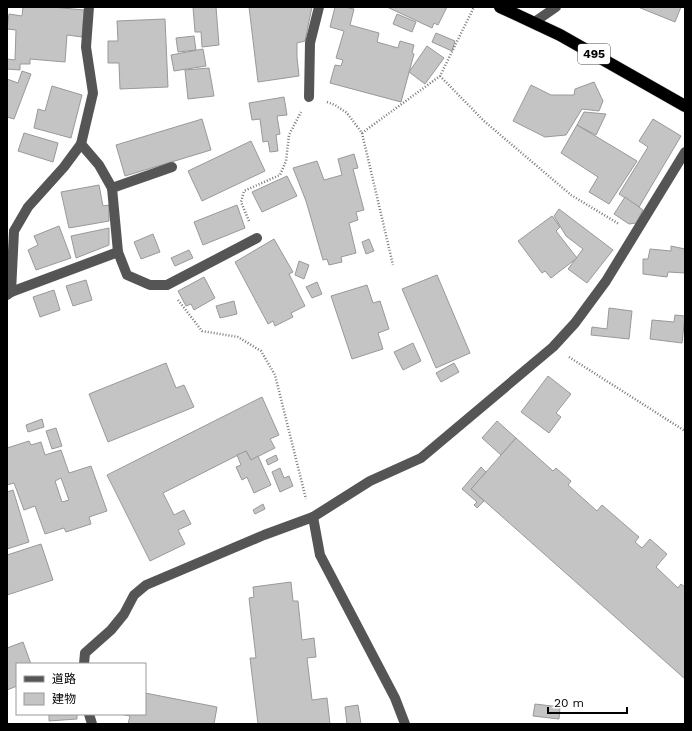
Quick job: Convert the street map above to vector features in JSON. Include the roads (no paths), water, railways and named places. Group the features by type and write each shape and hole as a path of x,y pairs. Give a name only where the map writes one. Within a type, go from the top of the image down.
{"highway":[{"name":"495","path":"500,7 560,35 685,106"}],"street":[{"path":"89,7 86,47 93,93 81,144 64,167 28,207 14,231 9,294 118,252"},
{"path":"309,97 310,43 319,7"},
{"path":"533,22 556,7"},
{"path":"81,144 99,165 112,188 118,252 127,275 150,285 166,285 257,238"},
{"path":"84,663 85,653 111,630 124,614 134,595 146,585 264,535 313,517 370,481 421,458 553,347 575,323 606,281 685,152"},
{"path":"112,188 172,167"},
{"path":"313,517 320,555 395,698 405,724"}]}
